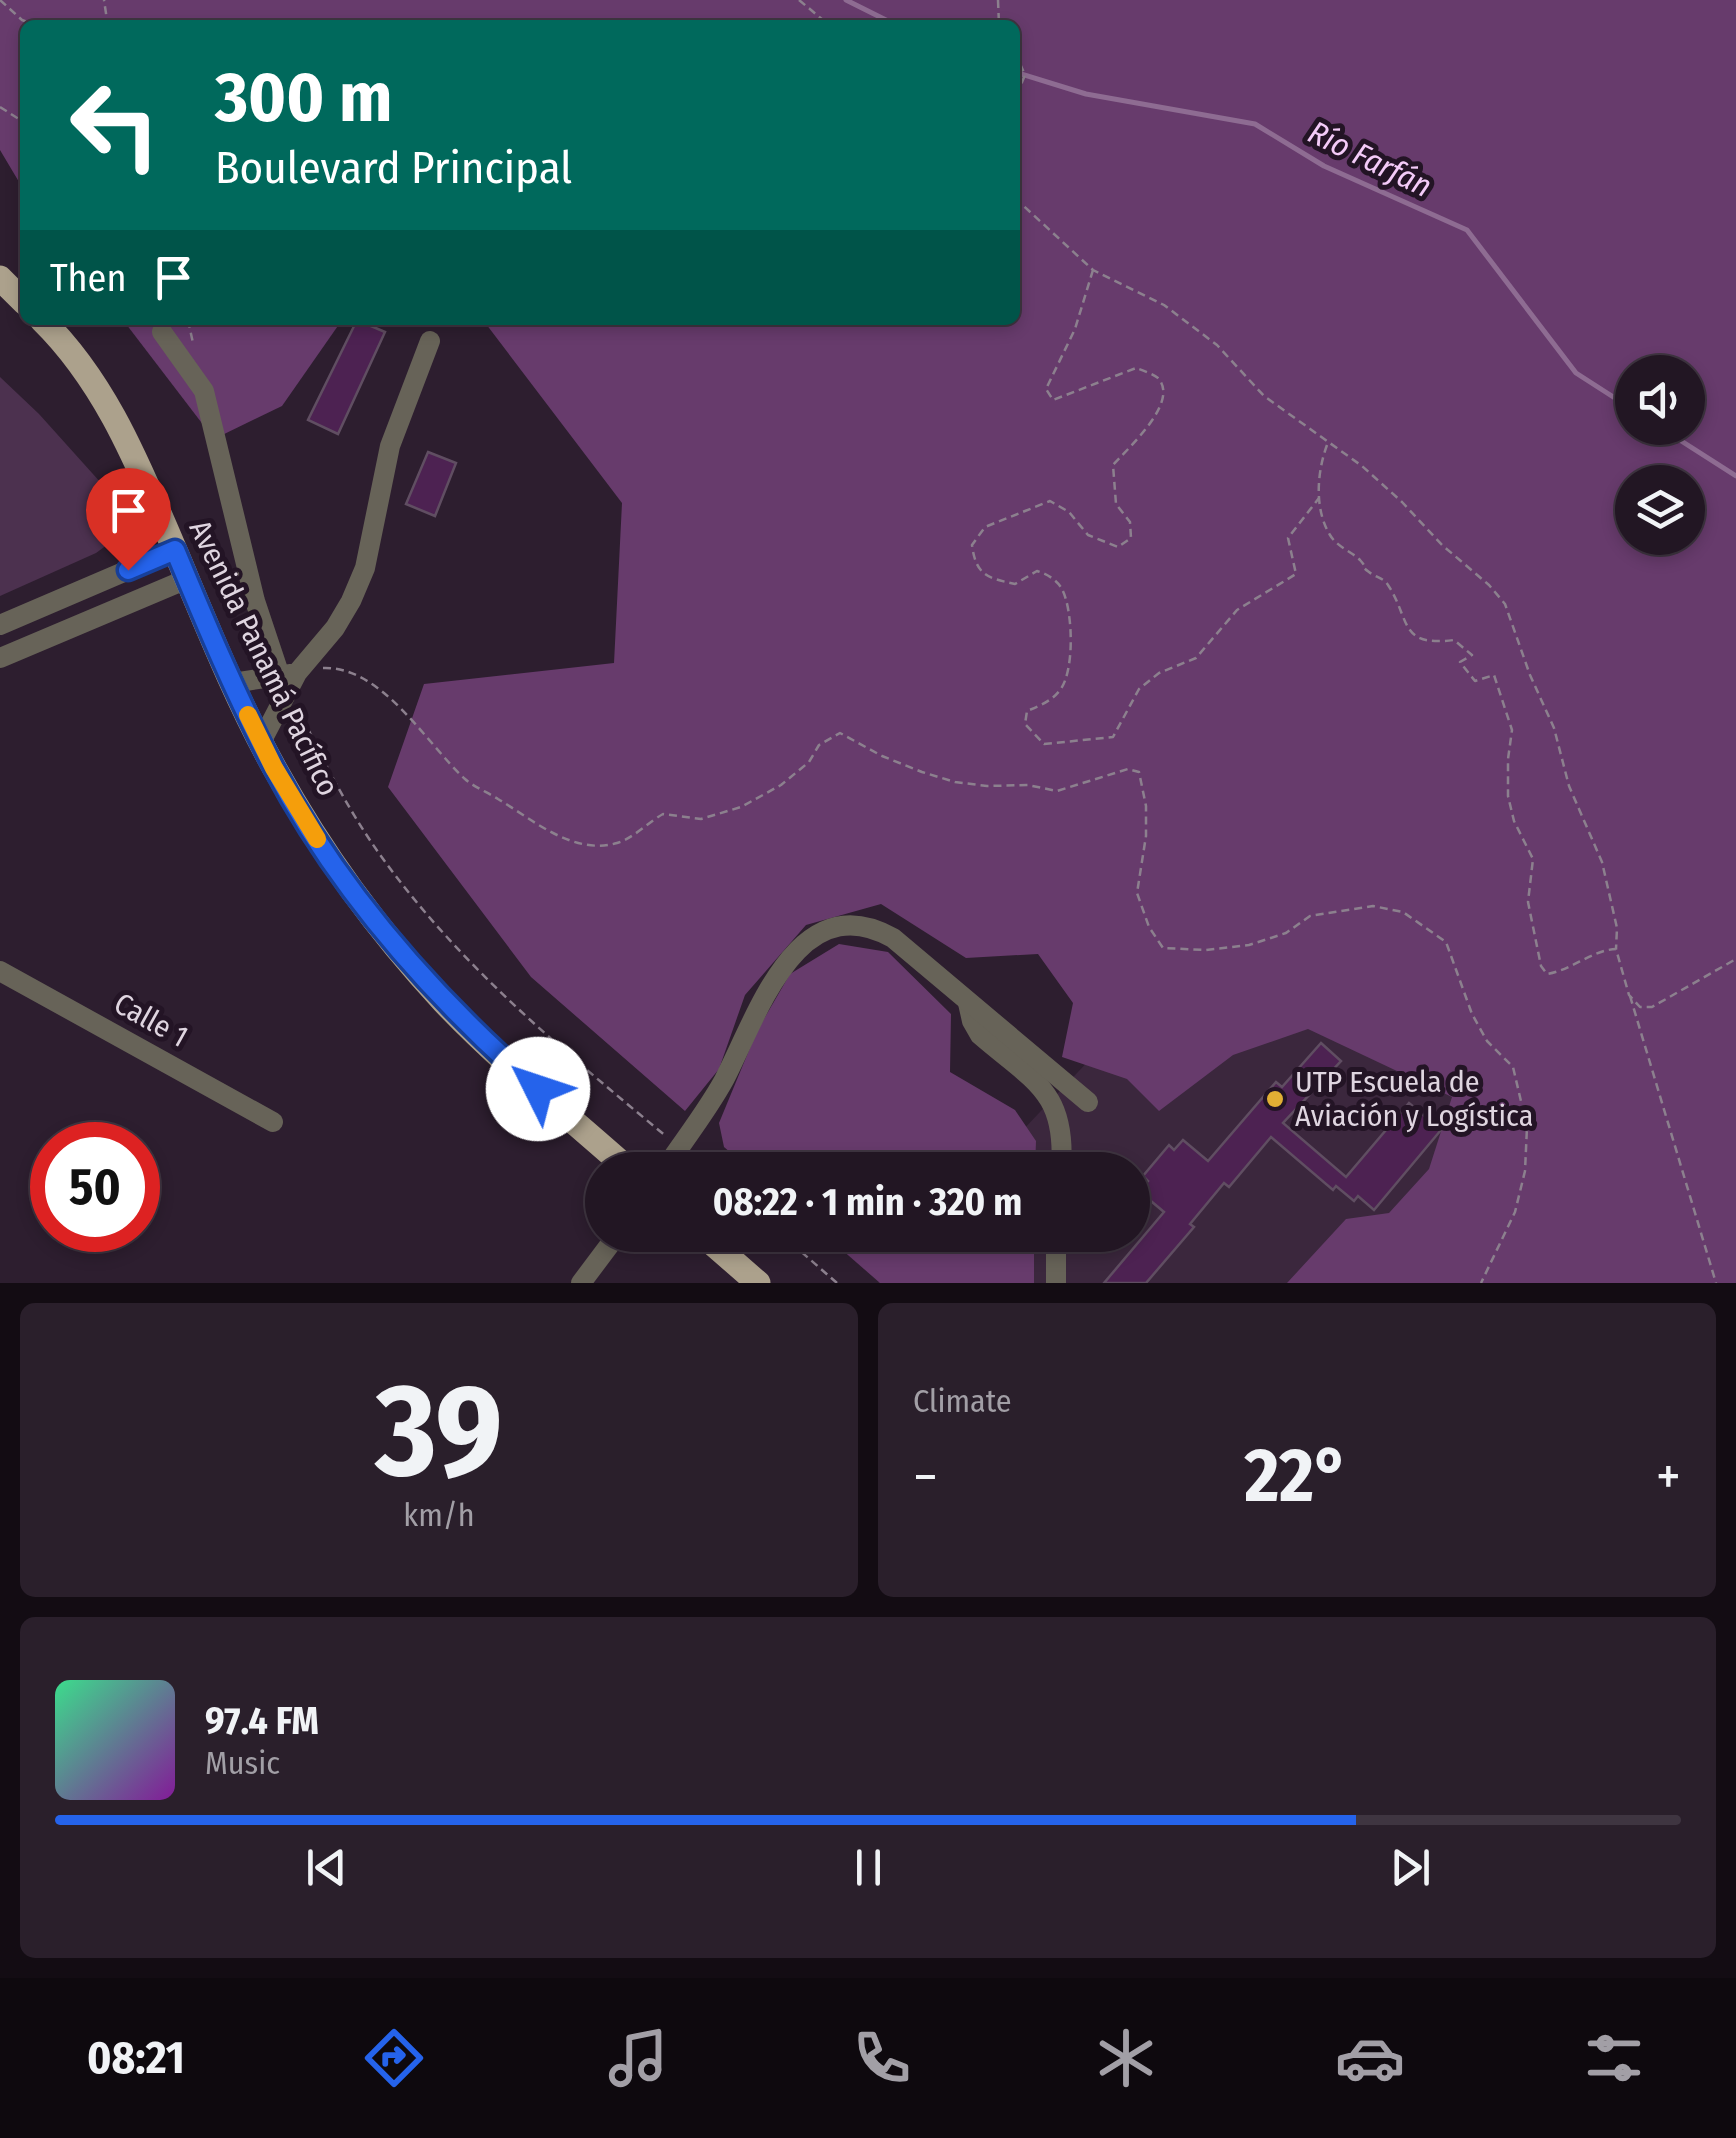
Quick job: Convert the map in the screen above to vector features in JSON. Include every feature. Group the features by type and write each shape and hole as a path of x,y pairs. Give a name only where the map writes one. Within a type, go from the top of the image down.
{"main road":[{"path":"0,278 20,298"},
{"name":"Avenida Panamá Pacífico","path":"46,325 96,384 136,460 233,683 261,742 313,833 408,960 484,1042 609,1152"},
{"path":"722,1252 758,1283"}],"street":[{"path":"162,332 204,392 251,584 289,679"},
{"path":"261,742 289,679 335,628 352,601 365,568 390,446 430,341"},
{"path":"25,647 6,623 175,550"},
{"path":"128,570 141,598"},
{"path":"0,658 187,579"},
{"path":"233,683 289,679"},
{"path":"677,1152 726,1076 762,996 811,938 841,925 869,924 892,938 1088,1102"},
{"name":"Calle 1","path":"0,971 274,1122"},
{"path":"967,1001 980,1035 1052,1102 1060,1117 1063,1152"},
{"path":"581,1283 604,1252"},
{"path":"1056,1252 1056,1283"}],"path":[{"path":"0,0 22,20"},
{"path":"799,0 823,20"},
{"path":"1020,64 1025,75 1020,87"},
{"path":"1020,203 1093,270 1164,305 1217,345 1264,396 1362,466 1505,604 1554,728 1569,786 1602,862 1617,928 1616,949 1716,1283"},
{"path":"1093,270 1074,329 1046,389 1053,400 1136,368 1157,378 1163,390 1160,412 1113,465 1116,504 1130,522 1131,538 1118,547 1088,534 1070,512 1050,502 985,526 972,546 974,562 988,578 1015,584 1037,571 1048,574 1062,588 1070,616 1070,660 1062,688 1044,704 1027,711 1025,724 1044,744 1113,737 1139,689 1159,673 1196,658 1236,610 1296,574 1288,538 1319,498"},
{"path":"1328,443 1320,466 1319,498 1330,536 1360,560 1366,570 1387,582 1400,607 1404,626 1418,640 1454,640 1472,655 1460,662 1475,681 1494,675 1512,730 1508,796 1514,821 1533,859 1528,902 1542,966 1547,974 1562,972 1605,949 1616,949"},
{"path":"686,1152 545,1037 458,952 388,866 328,771 289,679 326,668 346,670 364,678 418,726 467,782 538,826 581,844 618,843 663,814 701,819 741,807 782,785 809,762 820,746 840,733 882,756 955,782 1057,790 1128,769 1139,772 1146,806 1146,836 1136,893 1148,927 1163,948 1206,950 1249,945 1286,933 1310,916 1373,906 1403,912 1446,942 1472,1014 1487,1041 1513,1067 1527,1128 1525,1171 1515,1212 1481,1283"},
{"path":"1629,994 1640,1007 1652,1006 1736,959"},
{"path":"802,1252 838,1283"}],"shaded area":[{"path":"0,0 1736,0 1736,1283 1287,1283 1346,1219 1389,1213 1429,1169 1452,1097 1308,1029 1233,1055 1159,1111 1127,1079 1062,1057 1073,1003 1038,954 966,958 881,904 806,925 745,995 719,1069 685,1111 531,977 388,787 424,684 614,663 622,503 487,325 1020,325 1020,20 20,20 20,184 0,150"},
{"path":"127,325 339,325 282,406 214,439"},
{"path":"0,377 39,414 137,523 96,553 0,596"},
{"name":"UTP Escuela de Aviación y Logística","path":"1227,915 1485,1075 1452,1283 878,1283 908,1252 1150,1252 1150,1152 1002,1152"},
{"path":"839,944 888,952 951,1014 950,1072 1015,1110 1036,1141 1036,1152 730,1152 724,1147 719,1123 757,1031 790,974"},
{"path":"844,1252 1034,1252 1034,1283 880,1283"}],"building":[{"path":"355,325 369,325 385,332 338,434 308,420"},
{"path":"428,452 456,463 435,516 406,504"},
{"path":"1321,1043 1341,1061 1283,1123 1346,1177 1409,1103 1441,1130 1374,1210 1358,1196 1354,1201 1336,1186 1333,1190 1271,1137 1229,1187 1224,1183 1190,1224 1194,1227 1146,1283 1104,1283 1130,1252 1150,1252 1150,1229 1164,1212 1150,1200 1150,1168 1169,1145 1174,1150 1183,1140 1208,1161 1276,1082 1282,1087"}],"waterway":[{"name":"Río Farfán","path":"846,0 886,20"},
{"name":"Río Farfán","path":"1020,74 1086,94 1255,124 1324,166 1467,230 1576,373 1615,398"},
{"name":"Río Farfán","path":"1688,445 1736,476"}],"slow traffic":[{"path":"248,715 274,768 317,839"}],"place":[{"name":"UTP Escuela de Aviación y Logística","path":"1275,1099"}],"route":[{"path":"128,570 175,550 261,742 313,833 397,947 443,1001 538,1089"}]}
